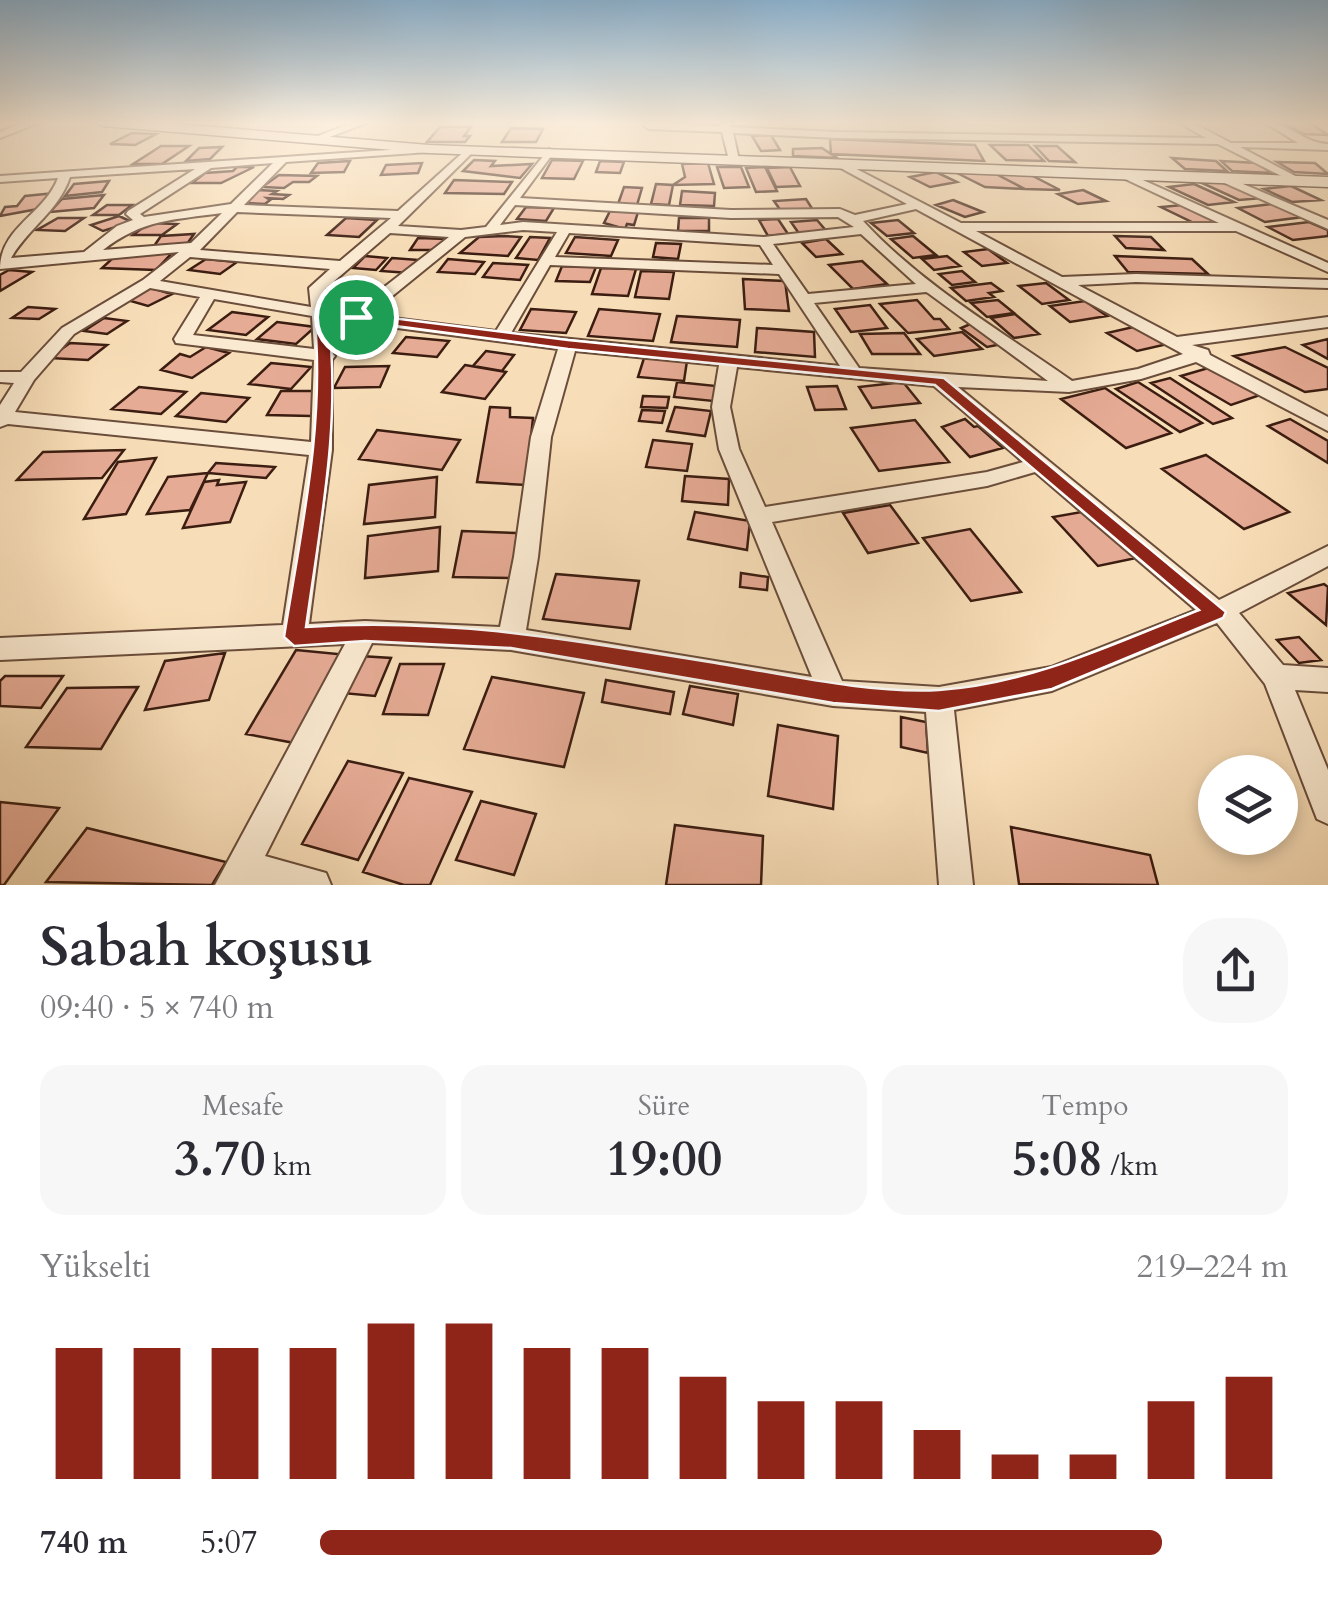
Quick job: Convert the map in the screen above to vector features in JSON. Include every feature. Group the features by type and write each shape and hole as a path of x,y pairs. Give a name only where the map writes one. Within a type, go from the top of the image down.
{"main road":[{"path":"822,163 1328,182"}],"street":[{"path":"0,179 239,163"},
{"path":"279,163 191,250 148,284 68,331 26,378 1,419 322,450"},
{"path":"294,637 322,450 326,356 317,288 454,163"},
{"path":"490,230 540,163"},
{"path":"1264,163 1297,180"},
{"path":"841,164 1202,354 1328,425"},
{"path":"142,221 132,214 208,165"},
{"path":"1125,174 1328,268"},
{"path":"1,264 17,236 57,198 65,176"},
{"path":"1222,178 1328,225"},
{"path":"511,200 731,214 840,212 929,287 1069,387"},
{"path":"86,257 112,235 142,221 231,208 393,222 461,234 523,226 764,241 858,225 915,206"},
{"path":"722,239 731,214"},
{"path":"956,227 1238,226"},
{"path":"500,336 564,229"},
{"path":"356,317 461,234"},
{"path":"764,241 852,371"},
{"path":"1,264 191,250 343,266"},
{"path":"547,261 784,270"},
{"path":"1061,282 1136,278 1328,284"},
{"path":"148,284 500,336 939,381 1069,387 1140,374 1202,354"},
{"path":"804,300 929,287"},
{"path":"209,294 182,339 326,356"},
{"path":"1178,342 1328,322"},
{"path":"511,639 526,557 540,437 568,344"},
{"path":"729,359 721,408 724,428 756,517 833,693"},
{"path":"0,378 26,378"},
{"path":"939,381 1219,611 1276,676 1328,808"},
{"path":"756,517 987,479 1040,464"},
{"path":"0,648 365,632 511,639 833,693 939,700 1052,679 1219,611 1328,555"},
{"path":"314,885 237,876 365,632"},
{"path":"1276,676 1328,680"},
{"path":"939,700 956,885"}],"building":[{"path":"318,163 349,163 344,172 311,173"},
{"path":"422,163 418,173 381,175 386,165"},
{"path":"471,163 532,164 520,178 463,171"},
{"path":"550,163 582,163 574,179 542,178"},
{"path":"599,163 624,163 620,173 596,172"},
{"path":"708,163 714,184 673,185 685,177 682,164"},
{"path":"1178,163 1219,163 1227,171 1185,169"},
{"path":"1224,163 1258,163 1271,173 1232,171"},
{"path":"1279,163 1315,163 1328,174 1294,172"},
{"path":"237,167 254,167 221,183 192,183 205,173 233,171"},
{"path":"717,167 741,167 749,187 724,188"},
{"path":"765,167 777,191 756,192 746,168"},
{"path":"790,167 800,186 776,187 767,168"},
{"path":"936,172 957,182 930,187 910,177"},
{"path":"955,172 992,172 1025,189 985,187"},
{"path":"992,172 1027,173 1060,190 1025,189"},
{"path":"279,175 317,176 284,188 262,187"},
{"path":"454,180 512,182 504,194 445,193"},
{"path":"109,181 102,192 65,196 74,184"},
{"path":"1223,181 1262,198 1239,200 1202,183"},
{"path":"656,184 673,185 669,205 651,204"},
{"path":"1194,184 1234,202 1208,205 1169,187"},
{"path":"1291,186 1321,200 1292,202 1264,189"},
{"path":"624,187 642,188 637,205 618,204"},
{"path":"258,190 289,195 283,199 267,198 270,200 265,204 244,203"},
{"path":"1083,190 1106,201 1078,204 1058,194"},
{"path":"682,191 715,193 714,206 680,205"},
{"path":"55,193 43,208 0,216 5,207 17,206 25,196"},
{"path":"104,195 94,208 50,212 62,199"},
{"path":"806,199 813,210 781,211 774,201"},
{"path":"953,200 983,212 965,217 936,205"},
{"path":"1273,204 1303,217 1265,222 1238,208"},
{"path":"107,205 132,205 119,215 93,215"},
{"path":"1183,205 1221,223 1194,223 1161,207"},
{"path":"526,207 554,208 546,221 517,219"},
{"path":"610,211 638,212 634,225 627,224 625,229 604,223"},
{"path":"119,216 132,222 103,231 91,225"},
{"path":"58,218 84,218 65,231 37,230"},
{"path":"346,218 377,220 359,237 327,235"},
{"path":"679,218 709,218 709,231 678,231"},
{"path":"778,219 788,234 768,236 759,220"},
{"path":"817,220 828,233 800,235 791,222"},
{"path":"898,220 914,233 887,236 871,223"},
{"path":"1309,222 1328,230 1328,236 1293,240 1268,227"},
{"path":"149,223 177,224 162,235 133,235"},
{"path":"194,234 187,244 154,246 161,236"},
{"path":"913,236 936,255 913,258 891,239"},
{"path":"1115,236 1151,237 1164,250 1126,248"},
{"path":"479,237 521,237 508,256 460,253"},
{"path":"530,237 550,238 538,260 516,258"},
{"path":"575,237 618,240 611,256 566,253"},
{"path":"418,238 447,239 440,250 410,250"},
{"path":"826,239 842,254 816,257 802,243"},
{"path":"656,243 681,244 678,259 653,257"},
{"path":"988,249 1007,263 982,266 964,252"},
{"path":"173,252 156,270 102,268 114,257"},
{"path":"365,256 387,258 376,270 353,268"},
{"path":"947,256 960,266 934,270 922,259"},
{"path":"1115,256 1192,259 1208,274 1128,272"},
{"path":"392,258 419,260 409,273 381,271"},
{"path":"206,259 237,262 220,274 189,270"},
{"path":"448,259 484,262 475,274 438,272"},
{"path":"862,261 887,284 853,289 829,265"},
{"path":"493,263 528,265 520,280 483,277"},
{"path":"562,266 596,267 590,282 556,281"},
{"path":"601,268 636,269 628,296 592,294"},
{"path":"9,270 32,272 0,291 0,275"},
{"path":"641,271 674,272 669,299 635,297"},
{"path":"962,271 975,282 952,285 939,274"},
{"path":"743,279 785,281 789,311 745,309"},
{"path":"991,283 1002,291 989,293 994,297 966,301 951,288"},
{"path":"1046,283 1069,300 1042,304 1019,286"},
{"path":"151,288 172,294 148,306 127,300"},
{"path":"917,300 949,329 908,333 880,304"},
{"path":"998,300 1014,313 987,317 971,303"},
{"path":"1085,301 1107,316 1070,322 1050,306"},
{"path":"870,305 887,328 851,332 835,309"},
{"path":"28,307 55,309 39,319 12,318"},
{"path":"531,309 576,312 566,333 520,330"},
{"path":"599,309 660,314 653,341 588,336"},
{"path":"232,312 268,317 246,335 208,330"},
{"path":"1015,314 1039,334 1014,338 991,318"},
{"path":"677,316 740,320 737,347 671,342"},
{"path":"104,318 127,321 107,334 84,331"},
{"path":"277,322 315,327 296,344 257,339"},
{"path":"975,322 1002,344 987,347 961,328"},
{"path":"1142,325 1172,343 1137,351 1107,333"},
{"path":"757,328 814,332 815,357 755,352"},
{"path":"962,332 982,349 934,356 917,339"},
{"path":"904,333 920,354 872,354 860,334"},
{"path":"406,337 449,341 437,357 393,353"},
{"path":"1328,339 1328,359 1303,345"},
{"path":"70,343 107,345 88,360 49,358"},
{"path":"206,347 229,353 192,378 161,370 180,354 190,357"},
{"path":"1285,347 1328,368 1328,389 1305,392 1234,356"},
{"path":"486,351 514,355 502,371 473,366"},
{"path":"644,358 687,361 684,381 638,377"},
{"path":"271,363 311,367 291,389 249,384"},
{"path":"465,365 506,372 485,399 442,392"},
{"path":"389,366 380,387 334,388 345,367"},
{"path":"1215,366 1266,393 1231,405 1181,376"},
{"path":"1170,378 1232,418 1213,424 1151,383"},
{"path":"677,382 716,386 713,401 674,397"},
{"path":"903,382 920,403 872,408 859,387"},
{"path":"1138,382 1202,423 1180,432 1116,389"},
{"path":"837,386 846,409 815,410 807,387"},
{"path":"139,387 186,392 161,414 112,409"},
{"path":"1105,388 1171,433 1126,448 1061,399"},
{"path":"281,391 321,391 311,416 267,415"},
{"path":"201,393 249,398 226,422 176,416"},
{"path":"643,396 669,397 667,408 641,407"},
{"path":"490,407 510,408 510,417 533,418 526,485 477,482"},
{"path":"675,407 711,411 705,436 667,431"},
{"path":"642,410 665,411 662,423 639,421"},
{"path":"965,419 1003,448 970,457 942,427"},
{"path":"1290,419 1328,441 1328,463 1268,426"},
{"path":"915,420 949,462 879,471 851,428"},
{"path":"377,430 460,440 442,470 359,459"},
{"path":"653,440 692,444 687,471 646,467"},
{"path":"124,450 102,478 17,480 43,452"},
{"path":"1206,455 1289,512 1244,529 1162,469"},
{"path":"156,458 126,514 84,519 118,462"},
{"path":"216,463 275,467 266,478 208,473"},
{"path":"208,473 190,510 147,514 168,477"},
{"path":"685,476 729,479 728,505 682,501"},
{"path":"437,477 435,517 364,524 369,485"},
{"path":"219,480 217,485 246,482 230,522 183,528 204,482"},
{"path":"890,505 918,543 868,553 843,513"},
{"path":"1087,511 1136,558 1098,566 1053,517"},
{"path":"695,512 750,521 747,550 688,539"},
{"path":"440,527 438,571 365,578 368,536"},
{"path":"970,529 1021,592 971,601 923,538"},
{"path":"462,531 517,533 512,578 453,577"},
{"path":"741,573 768,577 767,590 740,587"},
{"path":"556,574 639,581 630,629 543,619"},
{"path":"1324,584 1328,587 1326,625 1288,593"},
{"path":"1299,637 1321,660 1299,663 1277,640"},
{"path":"296,650 348,655 300,744 246,734"},
{"path":"225,653 209,700 145,710 165,661"},
{"path":"360,656 391,658 375,696 342,693"},
{"path":"400,664 444,664 428,715 383,714"},
{"path":"5,676 63,676 41,708 0,706 0,681"},
{"path":"492,677 584,693 564,767 464,749"},
{"path":"606,680 674,692 670,714 602,702"},
{"path":"690,686 738,694 733,725 683,714"},
{"path":"138,687 101,749 26,747 67,688"},
{"path":"901,717 926,722 928,753 901,747"},
{"path":"778,725 838,736 833,809 768,796"},
{"path":"348,761 403,773 358,860 302,844"},
{"path":"409,778 472,792 430,885 404,885 363,872"},
{"path":"481,801 536,814 514,875 456,860"},
{"path":"0,802 59,808 4,885 0,885"},
{"path":"675,825 763,836 761,885 666,885"},
{"path":"1011,827 1150,855 1158,885 1019,884"},
{"path":"87,828 226,862 212,885 46,882"}],"route":[{"path":"320,312 356,317 568,344 939,381 1216,612 1052,679 939,700 833,693 511,639 365,632 294,637 322,450 326,356 320,312"}]}
